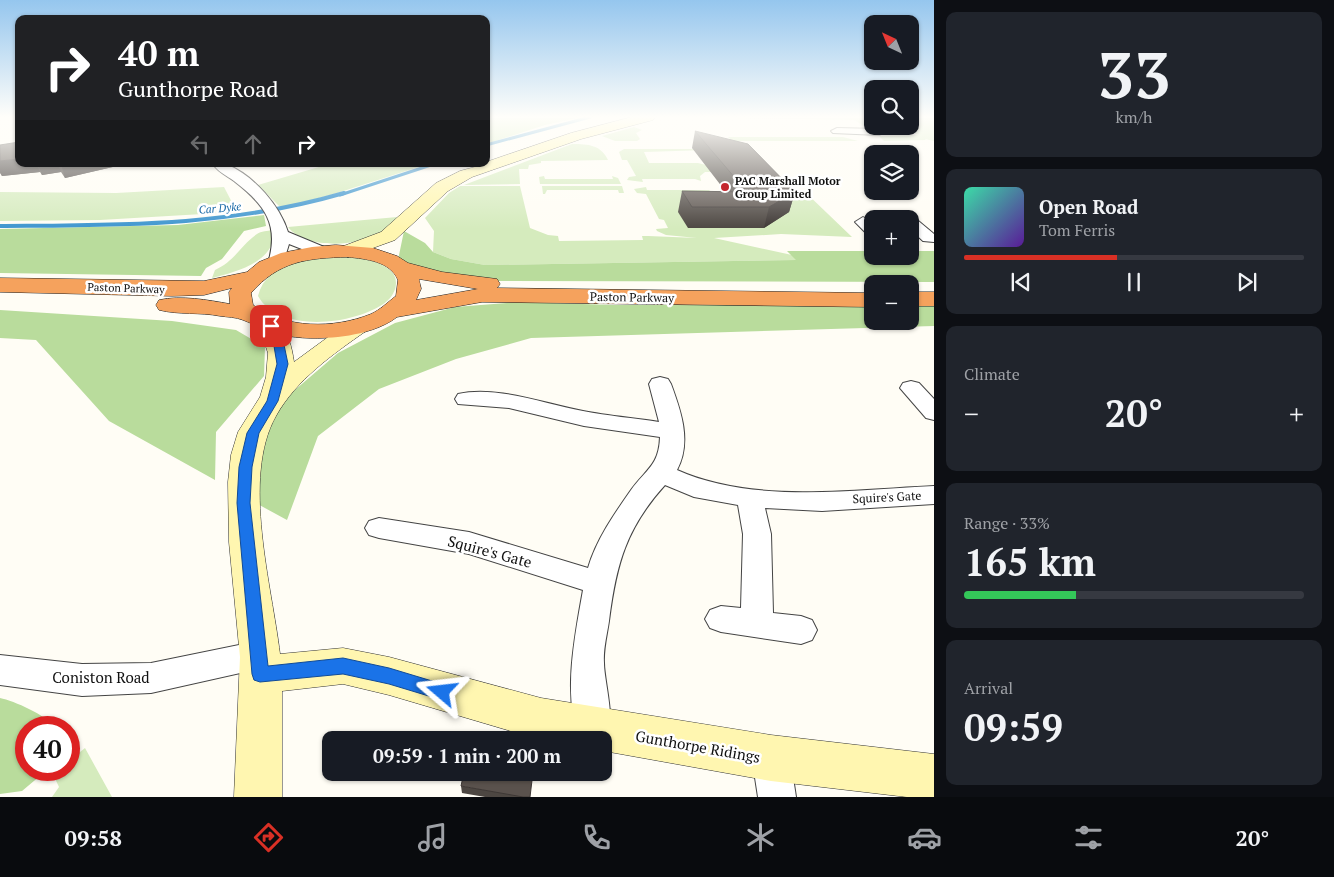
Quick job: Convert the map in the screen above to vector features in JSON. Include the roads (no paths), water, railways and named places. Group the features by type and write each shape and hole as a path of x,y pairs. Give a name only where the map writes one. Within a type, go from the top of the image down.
{"highway":[{"name":"Paston Parkway","path":"0,285 172,290 204,288 251,277 276,263 323,252 348,251 372,254 397,265 472,283 502,285 864,287"},
{"path":"393,311 406,299 411,286 410,280 397,265"},
{"path":"248,314 240,299 241,292 251,277"},
{"path":"919,287 934,287"},
{"name":"Paston Parkway","path":"0,299 211,307 248,314 271,326 313,332 358,326 393,311 482,295 864,300"},
{"path":"919,299 934,299"}],"street":[{"path":"490,166 523,154"},
{"path":"223,167 254,189 276,218 282,235 282,247 276,263"},
{"path":"348,251 388,236 442,187 466,174 486,167"},
{"path":"397,265 395,239 400,227"},
{"path":"919,229 929,238"},
{"path":"282,235 323,252"},
{"path":"271,326 278,340 283,364 273,401"},
{"path":"258,797 260,665 243,503 245,476 253,433 273,401 316,355 358,326"},
{"path":"592,728 587,662 599,584 606,553 640,497 669,461 672,431 670,414 660,384"},
{"path":"911,388 934,413"},
{"path":"466,399 509,401 584,419 672,431"},
{"name":"Squire's Gate","path":"661,473 694,488 750,498 822,501 934,495"},
{"path":"750,498 757,534 757,624"},
{"name":"Squire's Gate","path":"378,528 469,543 599,584"},
{"path":"721,619 801,630"},
{"name":"Coniston Road","path":"0,670 82,680 151,678 260,665"},
{"name":"Gunthorpe Ridings","path":"260,665 343,666 389,676 541,719 592,728 774,778 934,777"}],"waterway":[{"name":"Car Dyke","path":"340,195 425,167"},
{"name":"Car Dyke","path":"0,226 131,224 215,218 301,204 344,193"}],"place":[{"name":"PAC Marshall Motor Group Limited","path":"725,187"}]}
